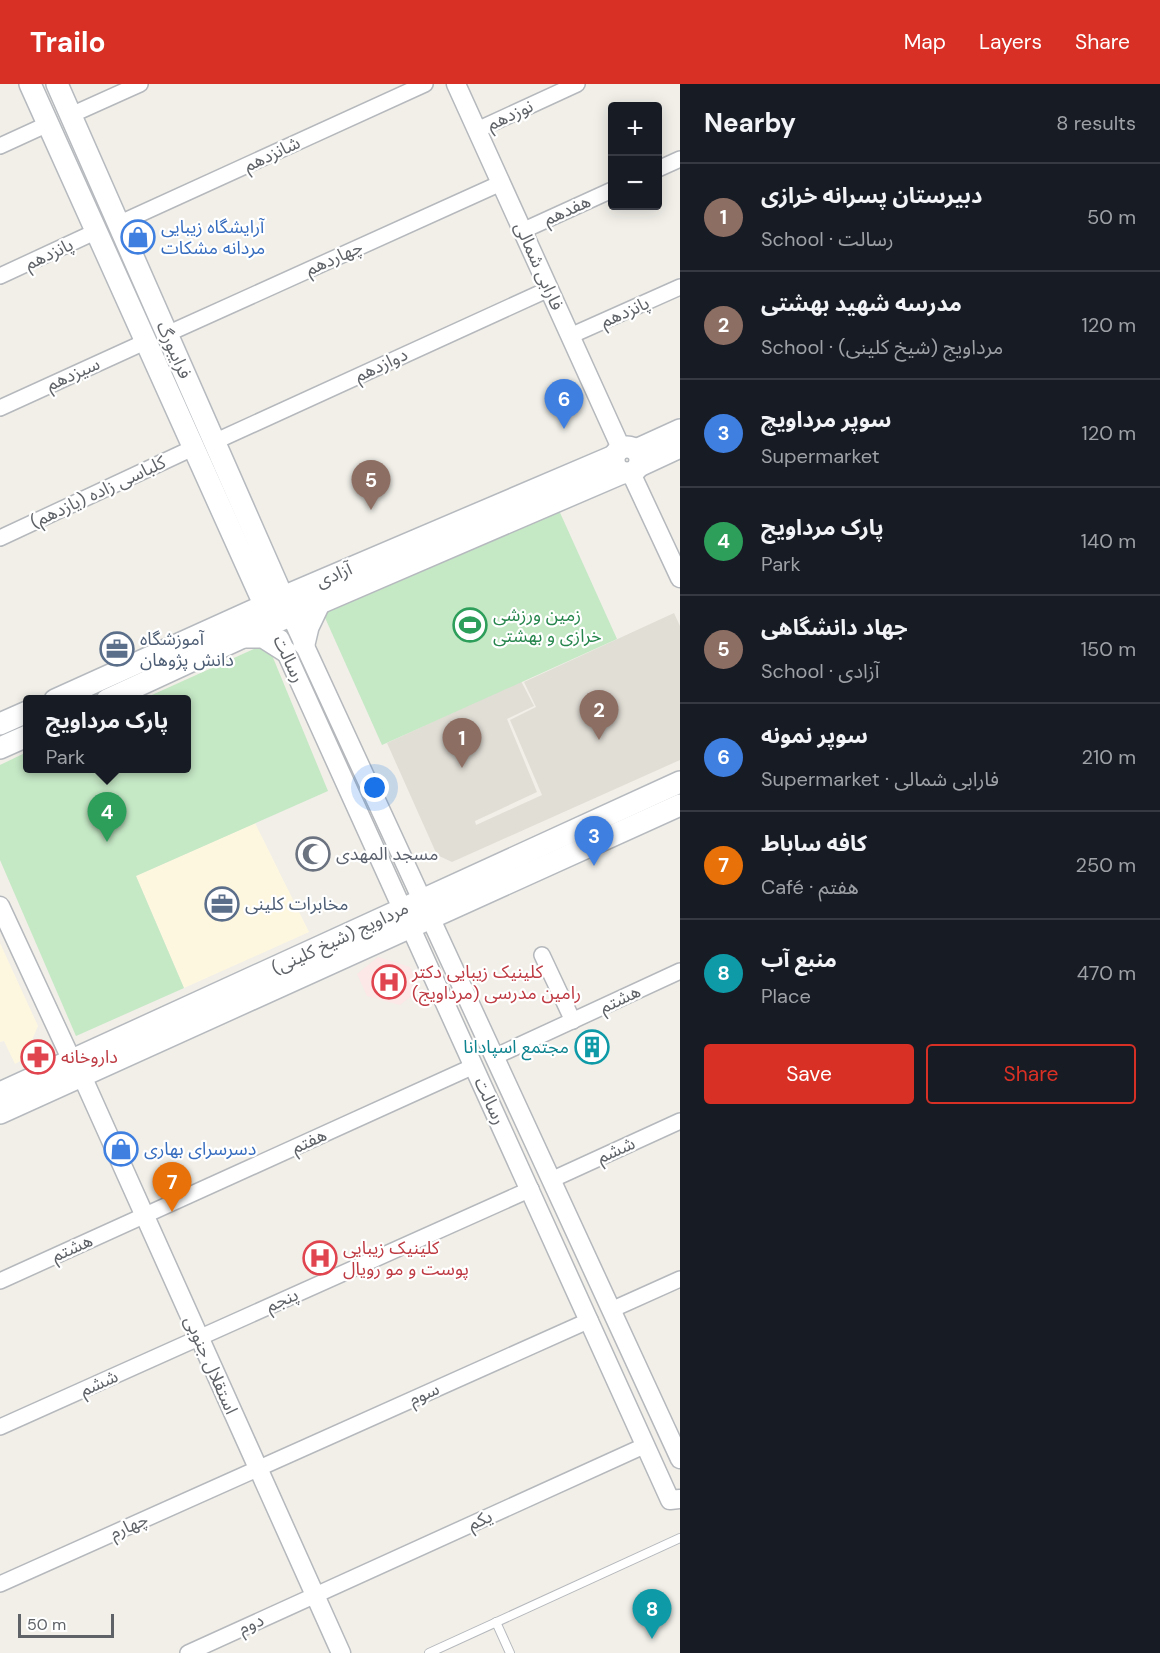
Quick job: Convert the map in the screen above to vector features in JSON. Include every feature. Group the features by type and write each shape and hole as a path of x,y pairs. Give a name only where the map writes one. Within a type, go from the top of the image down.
{"main road":[{"name":"فرایبورگ","path":"30,84 121,284 157,337"},
{"name":"فرایبورگ","path":"57,84 141,276 157,337 205,444 265,559 277,611"},
{"path":"121,284 141,276"},
{"name":"آزادی","path":"65,695 277,611 319,604 627,461 680,430"},
{"name":"فرایبورگ","path":"205,444 254,580 277,611"},
{"name":"آزادی","path":"277,611 306,587 627,461 680,447"},
{"path":"265,559 306,587"},
{"path":"254,580 236,629 295,648 319,604"},
{"name":"آزادی","path":"114,695 236,629"},
{"path":"0,724 23,714"},
{"path":"0,748 23,738"},
{"name":"مرداویج (شیخ کلینی)","path":"417,914 680,782"},
{"name":"مرداویج (شیخ کلینی)","path":"0,1113 77,1068 417,914 680,804"},
{"name":"مرداویج (شیخ کلینی)","path":"0,1093 77,1068"}],"street":[{"path":"71,115 140,84"},
{"name":"شانزدهم","path":"118,224 425,84"},
{"name":"فارابی شمالی","path":"456,84 680,578"},
{"name":"نوزدهم","path":"477,130 576,84"},
{"path":"0,146 48,124"},
{"path":"662,167 680,159"},
{"name":"چهاردهم","path":"157,337 501,183"},
{"name":"هفدهم","path":"522,231 608,192"},
{"name":"پانزدهم","path":"0,276 97,231"},
{"name":"پانزدهم","path":"570,336 680,287"},
{"name":"دوازدهم","path":"205,444 549,289"},
{"name":"سیزدهم","path":"0,408 157,337"},
{"name":"کلباسی زاده (یازدهم)","path":"0,538 205,444"},
{"name":"رسالت","path":"277,611 417,914 494,1057 611,1310 674,1432 680,1459"},
{"name":"رسالت","path":"417,914 474,1066 646,1445 675,1500"},
{"name":"استقلال جنوبی","path":"2,916 77,1068 314,1596 342,1653"},
{"path":"542,955 573,1021"},
{"name":"هشتم","path":"494,1057 680,971"},
{"name":"هفتم","path":"144,1216 474,1066"},
{"name":"ششم","path":"551,1179 680,1121"},
{"name":"پنجم","path":"198,1338 531,1189"},
{"name":"هشتم","path":"0,1281 144,1216"},
{"path":"611,1310 680,1279"},
{"name":"سوم","path":"258,1469 590,1320"},
{"name":"ششم","path":"0,1427 198,1338"},
{"name":"یکم","path":"314,1596 646,1445"},
{"name":"چهارم","path":"0,1584 258,1469"},
{"name":"دوم","path":"188,1653 314,1596"}],"lane":[{"path":"429,1653 680,1538"},
{"path":"496,1622 510,1653"}],"shaded area":[{"path":"674,613 680,626 680,760 452,862 437,855 387,743 521,681 534,706 507,719 537,792 475,821 476,825 542,795 510,720 536,707 524,682"},
{"name":"مخابرات کلینی","path":"255,823 309,932 184,988 136,876"},
{"path":"0,943 38,1026 24,1059 15,1064 4,1041 0,1042"},
{"name":"کلینیک زیبایی دکتر رامین مدرسی (مرداویج)","path":"378,957 410,967 420,989 400,1005 367,996 357,974"}],"green space":[{"name":"زمین ورزشی خرازی و بهشتی","path":"557,506 617,639 382,745 322,611"},
{"path":"267,643 328,791 136,876 184,988 76,1036 0,860 0,765 23,754 23,773 191,773 191,695 152,695"}],"place":[{"name":"آرایشگاه زیبایی مردانه مشکات","path":"138,237"},
{"name":"سوپر نمونه","path":"564,429"},
{"name":"جهاد دانشگاهی","path":"371,510"},
{"name":"زمین ورزشی خرازی و بهشتی","path":"470,625"},
{"name":"آموزشگاه دانش پژوهان","path":"117,649"},
{"name":"مدرسه شهید بهشتی","path":"599,740"},
{"name":"دبیرستان پسرانه خرازی","path":"462,768"},
{"name":"پارک مرداویج","path":"107,842"},
{"name":"مسجد المهدی","path":"313,854"},
{"name":"سوپر مرداویچ","path":"594,866"},
{"name":"مخابرات کلینی","path":"222,904"},
{"name":"کلینیک زیبایی دکتر رامین مدرسی (مرداویج)","path":"389,982"},
{"name":"مجتمع اسپادانا","path":"592,1047"},
{"name":"داروخانه","path":"38,1057"},
{"name":"دسرسرای بهاری","path":"121,1149"},
{"name":"کافه ساباط","path":"172,1212"},
{"name":"کلینیک زیبایی پوست و مو رویال","path":"320,1258"},
{"name":"منبع آب","path":"652,1639"}]}
